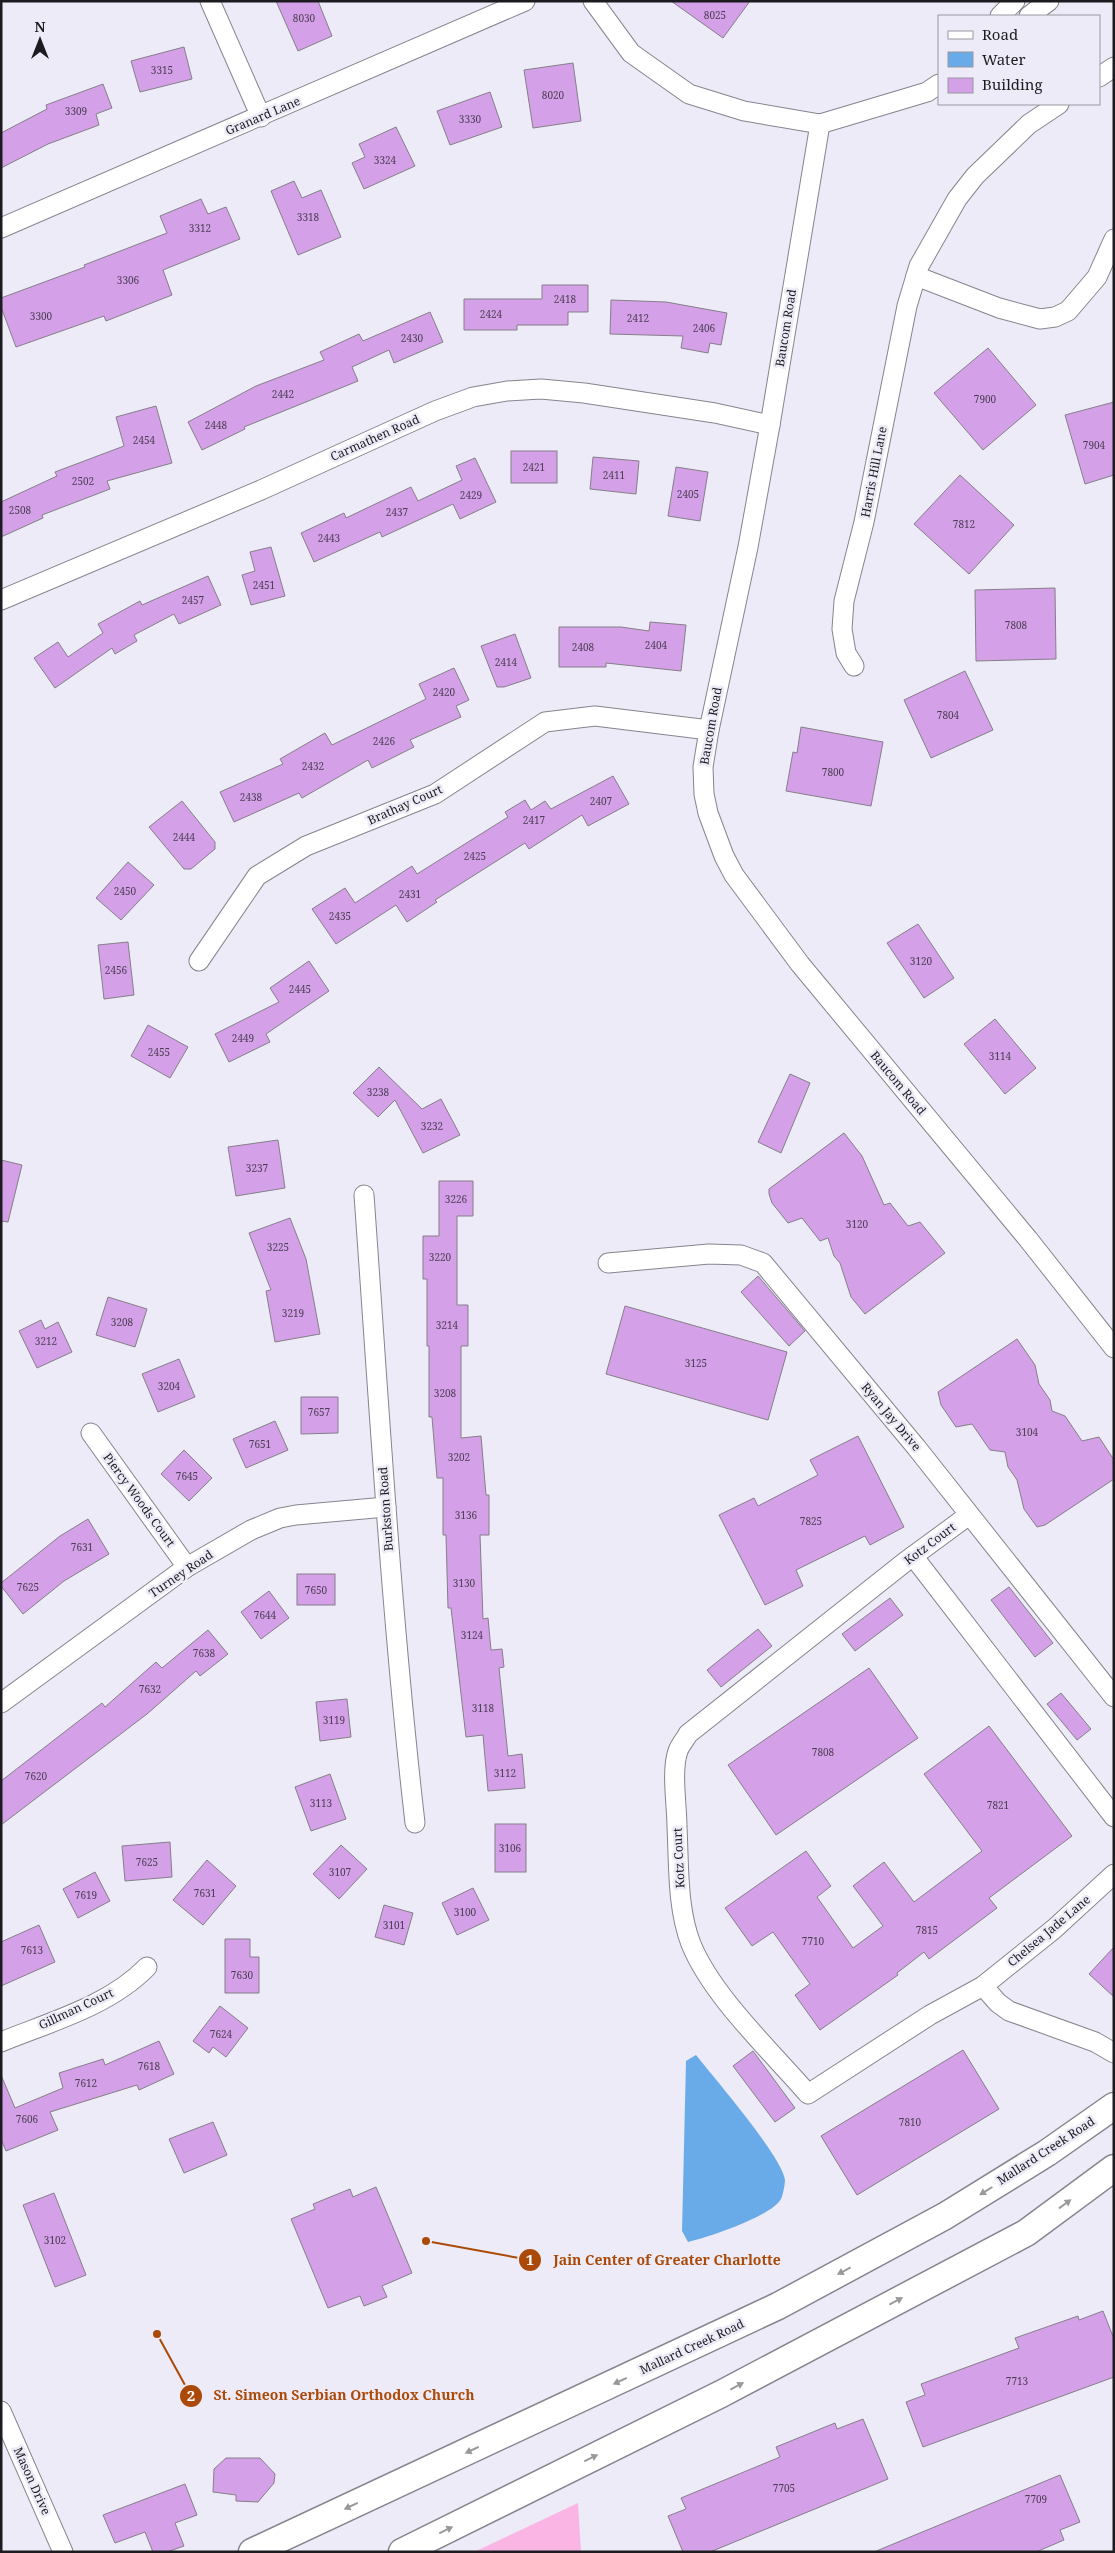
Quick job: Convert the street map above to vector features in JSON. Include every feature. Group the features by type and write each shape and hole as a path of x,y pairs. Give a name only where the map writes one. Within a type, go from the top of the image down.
{"main road":[{"name":"Mallard Creek Road","path":"252,2552 778,2306 945,2216 1046,2153 1114,2106"},
{"path":"402,2552 721,2394 1026,2233 1114,2168"}],"street":[{"path":"210,1 261,117"},
{"name":"Granard Lane","path":"1,228 525,1"},
{"path":"593,1 631,53 689,94 744,111 820,124 935,86"},
{"path":"1001,15 1015,1"},
{"path":"1030,15 1048,1"},
{"path":"1100,76 1114,67"},
{"name":"Harris Hill Lane","path":"854,666 846,654 842,629 844,601 864,522 907,306 919,266 957,199 975,176 1029,124 1058,105"},
{"name":"Baucom Road","path":"820,124 748,547 709,730 703,767 704,794 708,813 724,856 734,875 800,964 1028,1239 1114,1348"},
{"path":"916,276 1007,310 1040,319 1056,317 1068,311 1097,277 1114,239"},
{"name":"Carmathen Road","path":"1,600 261,490 435,410 472,397 507,391 540,390 584,393 715,413 770,425"},
{"name":"Brathay Court","path":"199,961 257,876 306,846 435,794 545,722 595,716 709,730"},
{"name":"Burkston Road","path":"364,1195 403,1718 415,1823"},
{"name":"Ryan Jay Drive","path":"608,1262 709,1254 741,1255 763,1263 916,1447 1114,1697"},
{"name":"Piercy Woods Court","path":"91,1433 187,1567"},
{"name":"Turney Road","path":"1,1702 187,1567 251,1530 280,1518 329,1511 386,1507"},
{"name":"Kotz Court","path":"969,1514 688,1734 678,1752 676,1782 679,1877 685,1920 691,1944 706,1972 738,2015 808,2094 930,2016 984,1986"},
{"path":"913,1556 1114,1817"},
{"name":"Chelsea Jade Lane","path":"984,1986 1054,1930 1114,1874"},
{"name":"Gillman Court","path":"1,2042 101,2000 135,1979 147,1967"},
{"path":"984,1986 998,2003 1009,2011 1094,2042 1114,2053"},
{"name":"Mason Drive","path":"1,2411 63,2552"}],"shaded area":[{"path":"578,2503 581,2552 474,2552"}],"water":[{"path":"696,2055 760,2136 781,2169 785,2180 781,2199 775,2206 753,2219 688,2242 682,2231 686,2061"}],"building":[{"path":"276,1 318,1 332,36 298,51"},
{"path":"671,1 750,1 723,38"},
{"path":"184,47 192,79 140,92 131,61"},
{"path":"573,63 581,121 533,128 524,70"},
{"path":"103,84 112,108 96,114 99,125 48,144 1,168 1,133 47,109 46,105"},
{"path":"490,92 502,127 450,145 437,111"},
{"path":"396,127 415,166 364,189 352,163 365,157 359,144"},
{"path":"294,181 302,198 321,190 341,237 298,255 271,191"},
{"path":"201,199 208,214 226,207 240,239 163,270 172,295 106,321 104,316 16,347 1,307 1,298 85,267 84,265 167,233 160,216"},
{"path":"542,285 588,285 588,312 568,312 568,325 517,325 517,330 464,330 464,299 542,299"},
{"path":"611,300 666,302 727,313 721,345 710,343 708,353 681,348 683,336 610,334"},
{"path":"430,312 443,342 394,363 389,350 352,367 358,381 244,427 245,429 202,450 188,422 256,386 324,360 320,352 359,334 363,341"},
{"path":"988,348 1036,405 983,450 934,393"},
{"path":"1114,402 1114,475 1085,484 1065,415"},
{"path":"156,406 172,463 107,481 110,489 42,515 43,518 1,537 1,502 57,476 55,472 124,446 116,417"},
{"path":"511,451 557,451 557,483 511,483"},
{"path":"593,457 639,461 636,494 590,489"},
{"path":"475,458 496,502 460,519 453,504 382,537 380,532 314,562 301,533 344,513 346,518 411,487 418,501 462,480 456,466"},
{"path":"676,467 708,472 700,521 668,516"},
{"path":"960,475 1014,525 969,574 914,524"},
{"path":"271,547 285,596 251,605 242,575 255,571 250,552"},
{"path":"208,576 221,605 179,624 174,614 134,635 137,641 115,654 112,648 55,688 34,658 58,642 68,657 103,633 98,624 140,601 142,605"},
{"path":"1055,588 1056,659 976,661 975,590"},
{"path":"650,622 686,625 681,671 606,663 606,667 559,667 559,627 621,627 649,631"},
{"path":"515,634 531,678 504,687 497,687 481,646"},
{"path":"454,668 469,700 456,706 461,717 410,740 414,747 372,768 368,760 302,798 299,793 234,822 220,792 283,764 280,759 325,733 332,745 426,699 419,684"},
{"path":"965,671 993,730 931,758 904,700"},
{"path":"801,727 883,742 871,806 786,791 793,752 797,753"},
{"path":"613,776 629,804 588,826 582,815 529,849 525,843 435,900 437,902 407,922 396,905 336,944 312,909 345,888 355,903 412,866 417,874 508,817 505,812 525,800 531,810 545,801 551,809"},
{"path":"182,801 215,842 215,849 191,869 184,869 149,827"},
{"path":"128,862 154,885 121,920 96,898"},
{"path":"918,924 954,978 924,998 887,943"},
{"path":"128,942 134,995 104,999 98,945"},
{"path":"309,961 329,991 266,1034 270,1042 229,1062 215,1034 279,1002 270,988"},
{"path":"995,1019 1036,1068 1005,1094 964,1044"},
{"path":"148,1025 188,1047 170,1078 131,1056"},
{"path":"379,1067 422,1109 441,1099 460,1135 423,1153 395,1100 378,1117 353,1093"},
{"path":"790,1074 810,1083 781,1153 758,1142"},
{"path":"844,1133 862,1156 884,1205 890,1203 908,1226 920,1222 945,1253 865,1314 851,1297 840,1263 834,1256 828,1238 820,1241 802,1218 788,1223 772,1203 769,1194 769,1189"},
{"path":"278,1140 285,1188 236,1196 228,1147"},
{"path":"1,1160 22,1165 8,1222 1,1221"},
{"path":"439,1181 473,1181 473,1216 457,1216 457,1305 468,1305 468,1346 461,1346 461,1438 481,1436 486,1495 489,1495 489,1535 480,1535 483,1619 488,1618 491,1650 502,1649 504,1667 499,1668 508,1756 522,1754 525,1788 488,1791 483,1735 466,1737 451,1608 448,1608 446,1535 443,1535 443,1478 437,1478 432,1417 429,1417 427,1279 423,1279 423,1236 439,1236"},
{"path":"290,1218 306,1259 320,1334 275,1342 266,1291 271,1290 249,1233"},
{"path":"758,1276 805,1331 789,1346 741,1292"},
{"path":"108,1297 147,1309 135,1347 96,1335"},
{"path":"625,1306 787,1352 768,1420 606,1374"},
{"path":"41,1320 45,1329 58,1322 72,1352 37,1368 19,1331"},
{"path":"1017,1339 1035,1365 1039,1384 1050,1400 1052,1411 1065,1416 1082,1441 1099,1437 1114,1460 1114,1479 1045,1525 1037,1527 1024,1509 1017,1480 1008,1467 1005,1452 990,1450 972,1424 956,1427 941,1405 938,1392"},
{"path":"179,1359 195,1397 158,1412 142,1374"},
{"path":"301,1397 338,1397 338,1433 301,1434"},
{"path":"275,1421 288,1450 246,1468 233,1439"},
{"path":"858,1436 904,1527 870,1545 865,1536 796,1570 803,1586 765,1605 719,1515 754,1498 758,1506 818,1475 810,1460"},
{"path":"184,1450 212,1478 189,1501 161,1474"},
{"path":"88,1519 109,1554 64,1581 23,1614 1,1586 1,1583 60,1536"},
{"path":"297,1574 335,1574 335,1605 297,1605"},
{"path":"1009,1587 1053,1643 1035,1657 991,1600"},
{"path":"269,1591 289,1618 261,1639 241,1612"},
{"path":"890,1598 903,1615 855,1651 842,1634"},
{"path":"758,1629 772,1646 721,1687 707,1670"},
{"path":"208,1630 228,1654 200,1676 196,1671 147,1714 1,1825 1,1781 102,1703 105,1707 156,1662 162,1668"},
{"path":"869,1668 918,1738 776,1835 728,1765"},
{"path":"1061,1693 1091,1729 1077,1740 1047,1704"},
{"path":"347,1699 351,1737 320,1741 316,1702"},
{"path":"989,1726 1072,1836 989,1898 997,1908 929,1959 924,1952 897,1973 898,1975 820,2030 795,1995 810,1984 773,1932 752,1946 725,1908 806,1851 831,1886 817,1897 853,1948 883,1926 853,1886 884,1862 914,1902 982,1851 924,1774"},
{"path":"330,1774 346,1819 311,1831 295,1787"},
{"path":"495,1824 526,1824 526,1872 495,1872"},
{"path":"170,1842 172,1877 125,1881 122,1846"},
{"path":"341,1845 367,1869 339,1899 313,1874"},
{"path":"207,1860 236,1886 203,1925 173,1900"},
{"path":"95,1872 110,1901 78,1918 63,1889"},
{"path":"473,1888 489,1920 457,1935 442,1903"},
{"path":"384,1905 413,1913 404,1945 375,1937"},
{"path":"39,1925 55,1962 1,1986 1,1942"},
{"path":"225,1939 250,1939 250,1957 259,1957 259,1993 225,1993"},
{"path":"1114,1947 1114,1997 1089,1974"},
{"path":"220,2006 248,2028 226,2057 213,2047 209,2053 193,2041"},
{"path":"159,2041 174,2074 139,2090 137,2085 50,2112 58,2130 6,2151 1,2139 1,2075 15,2108 63,2088 59,2073 103,2059 105,2065"},
{"path":"963,2050 999,2109 857,2195 821,2136"},
{"path":"753,2051 795,2108 775,2122 733,2066"},
{"path":"213,2122 227,2155 184,2173 169,2139"},
{"path":"376,2187 412,2273 382,2286 387,2297 364,2306 360,2296 328,2308 291,2219 315,2209 313,2204 350,2189 353,2197"},
{"path":"54,2193 86,2275 55,2287 23,2205"},
{"path":"1103,2311 1114,2339 1114,2377 923,2447 906,2402 925,2395 921,2384 1019,2348 1015,2338 1078,2316 1079,2320"},
{"path":"863,2419 888,2479 710,2552 683,2552 668,2516 686,2509 681,2498 780,2457 776,2447 835,2423 837,2429"},
{"path":"226,2458 260,2458 275,2474 274,2483 258,2502 236,2501 236,2495 213,2492 214,2469"},
{"path":"1060,2475 1080,2522 1060,2530 1064,2540 1036,2552 874,2552"},
{"path":"185,2484 197,2515 175,2523 184,2546 167,2552 153,2552 145,2532 115,2543 103,2515"}],"place":[{"name":"Jain Center of Greater Charlotte","path":"426,2241"},
{"name":"St. Simeon Serbian Orthodox Church","path":"157,2334"}]}
